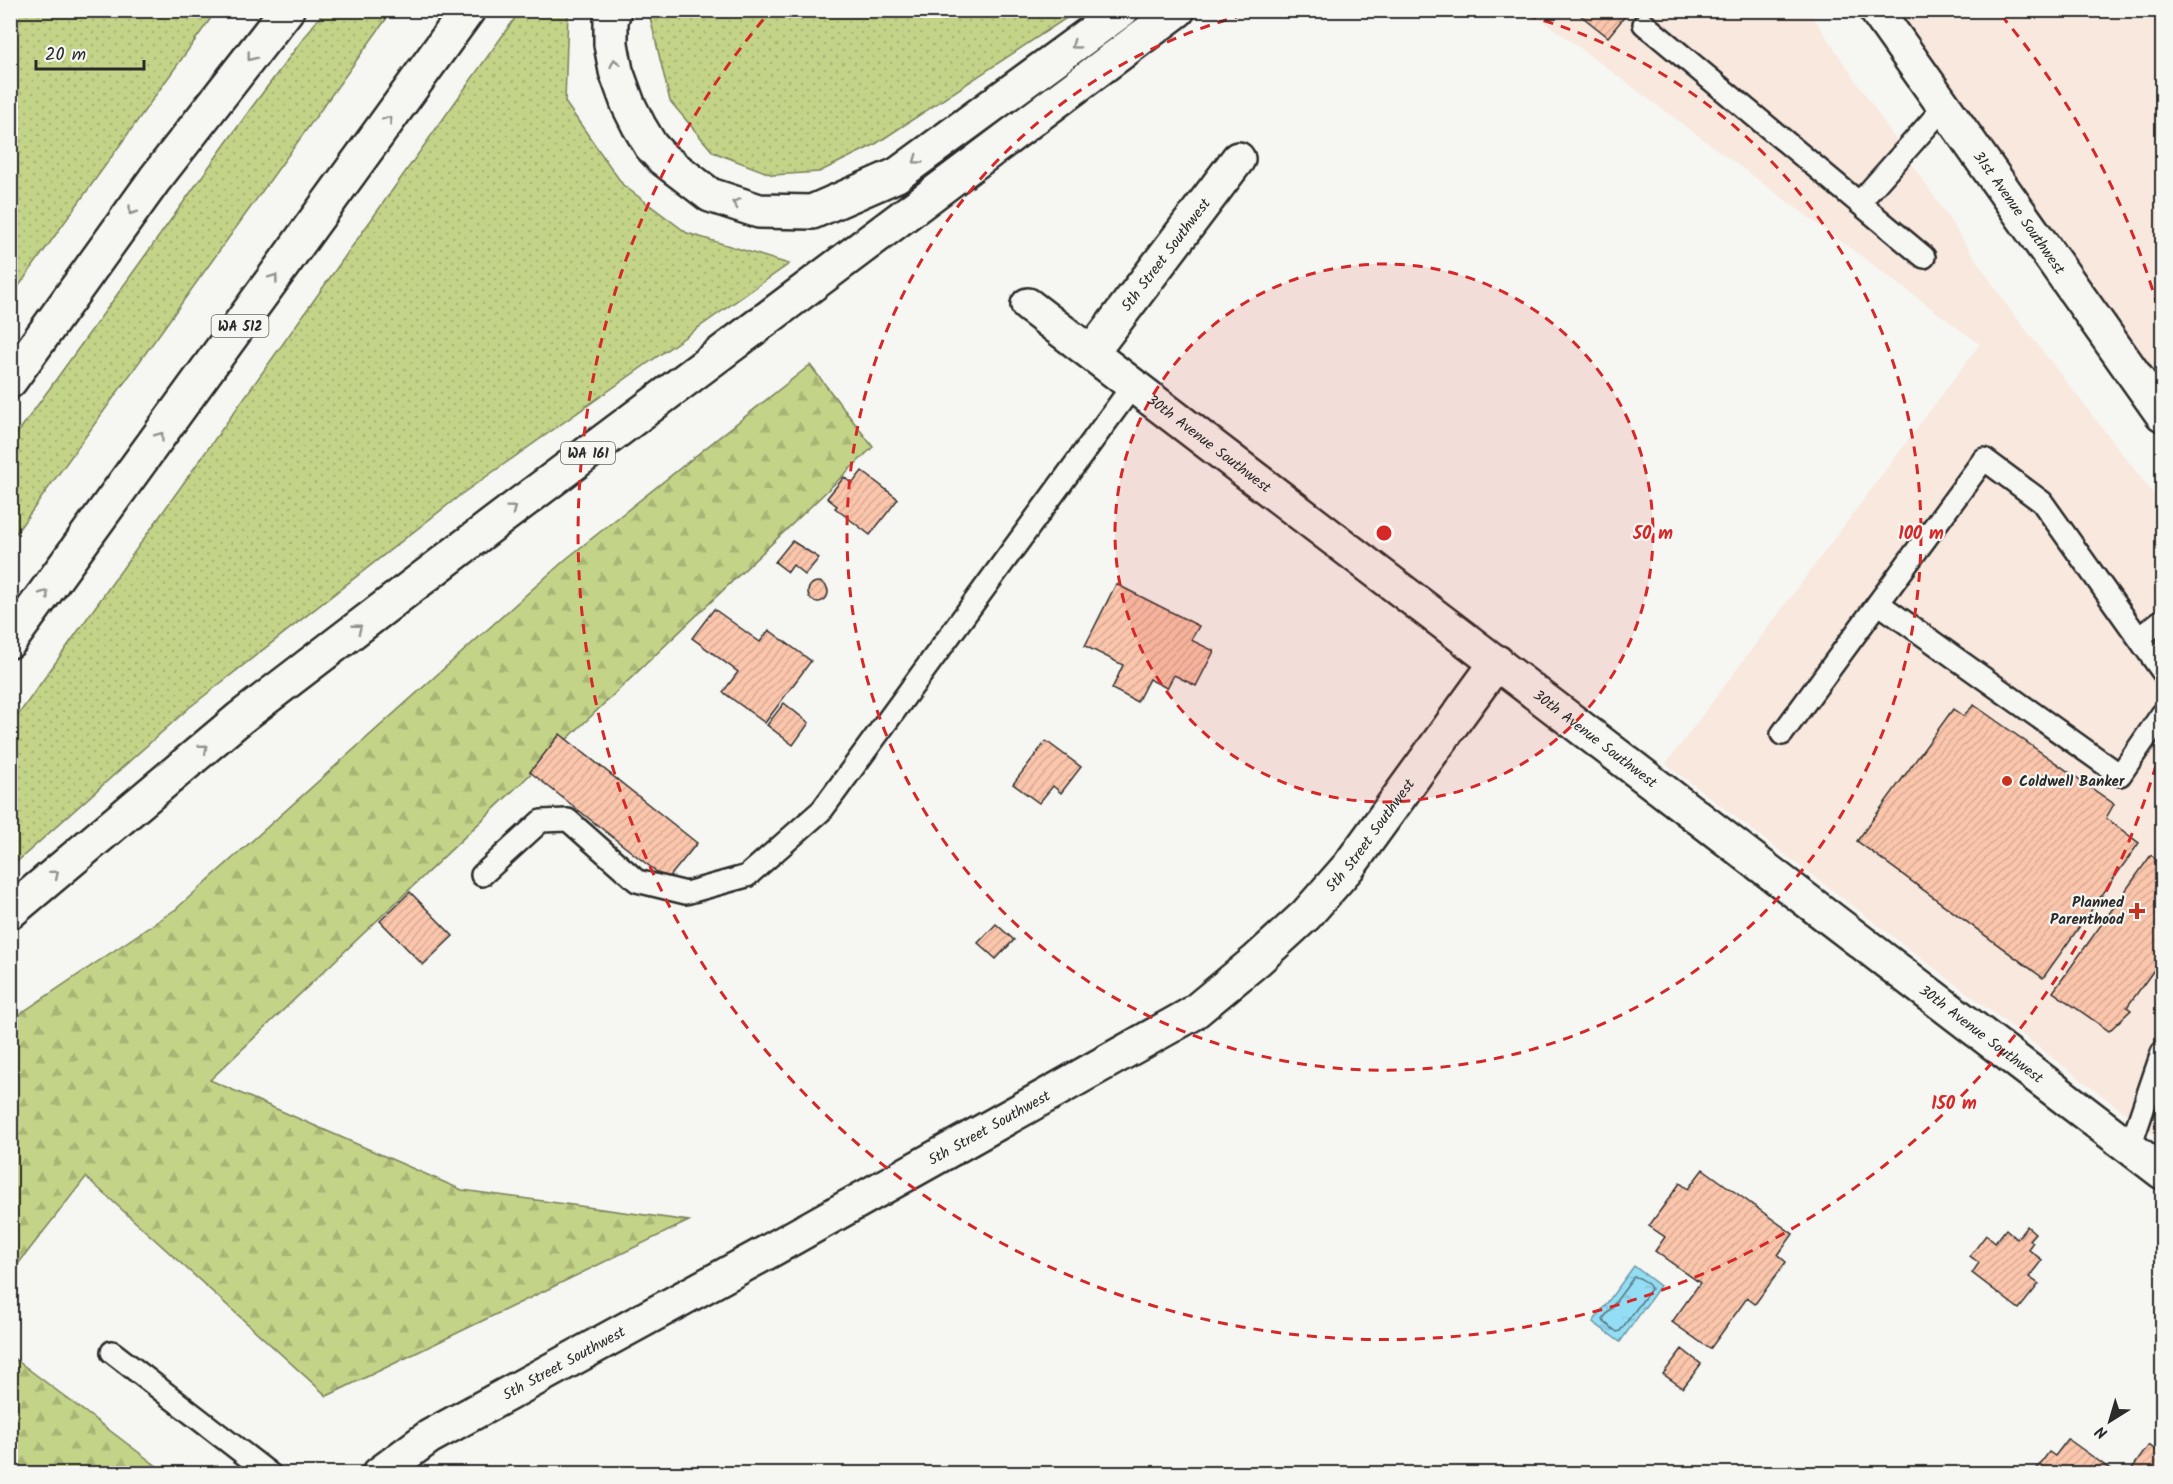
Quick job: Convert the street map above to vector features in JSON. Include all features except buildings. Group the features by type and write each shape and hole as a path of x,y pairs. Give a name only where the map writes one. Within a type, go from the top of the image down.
{"main road":[{"path":"10,381 155,179 287,10"},
{"name":"WA 512","path":"10,641 468,10"},
{"path":"614,10 611,21 611,44 616,71 639,126 651,146 663,159 710,195 759,211 812,212 897,175 1122,10"},
{"name":"WA 161","path":"10,912 250,711 496,522 1178,10"},
{"name":"31st Avenue Southwest","path":"1876,10 2163,414"},
{"name":"5th Street Southwest","path":"1092,352 1238,159"},
{"name":"30th Avenue Southwest","path":"1028,305 2163,1172"},
{"name":"5th Street Southwest","path":"379,1473 429,1437 762,1255 1192,1014 1257,960 1298,922 1349,866 1497,662"}],"lane":[{"path":"1644,24 1924,257"},
{"path":"1859,203 1944,107"},
{"path":"482,875 541,821 568,820 637,880 686,893 747,876 822,810 1134,384"},
{"path":"1782,734 1984,459 2042,502 2163,671"},
{"path":"1878,603 2120,775 2163,714"},
{"path":"2140,637 2163,620"},
{"path":"2130,1147 2163,1053"},
{"path":"112,1352 270,1473"}],"shaded area":[{"path":"1530,11 1809,11 2008,307 2162,505 2162,1141 1666,764 1980,344"},
{"path":"1876,11 2162,11 2162,414"}],"green space":[{"path":"652,10 1077,11 874,145 819,172 773,175 713,152 670,101 650,17"},
{"path":"10,11 216,11 11,297"},
{"path":"324,11 392,11 11,540 11,442 252,107"},
{"path":"520,11 568,11 565,102 623,185 687,233 789,264 463,493 190,707 11,867 11,725"},
{"path":"810,365 873,447 210,1080 462,1190 689,1221 327,1396 86,1177 11,1273 11,1020 176,909 566,559"},
{"path":"11,1356 166,1473 11,1473"}],"water":[{"path":"1634,1266 1660,1286 1620,1342 1593,1322"}],"place":[{"name":"Coldwell Banker","path":"2007,781"},
{"name":"Planned Parenthood","path":"2137,911"}]}
